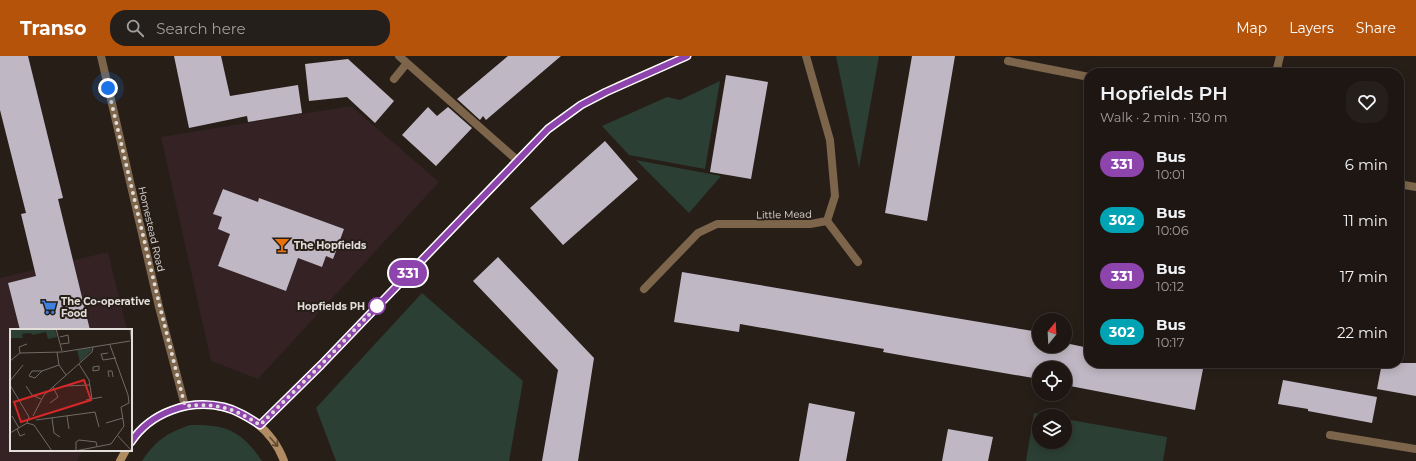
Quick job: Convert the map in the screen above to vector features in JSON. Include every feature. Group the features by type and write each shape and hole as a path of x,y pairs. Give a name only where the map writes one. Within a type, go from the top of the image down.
{"street":[{"name":"Homestead Road","path":"101,56 160,307 185,406"},
{"path":"399,56 516,160"},
{"path":"260,425 321,365 516,160 548,129 581,105 618,86 687,56"},
{"path":"806,56 830,140 835,196 827,221 858,262"},
{"path":"1277,68 1280,56"},
{"path":"1008,61 1084,76"},
{"path":"394,79 407,63"},
{"path":"1404,185 1416,187"},
{"name":"Little Mead","path":"644,289 698,233 717,224 810,224 827,221"},
{"path":"132,440 137,433 159,416 185,406 205,404 225,407 243,414 260,425 280,448 284,461"},
{"path":"1330,435 1416,449"},
{"path":"120,461 125,451"}],"shaded area":[{"path":"351,106 439,182 258,379 211,361 161,137"},
{"path":"108,252 127,329 10,329 10,451 82,451 77,461 0,461 0,278"}],"green space":[{"path":"836,56 879,56 859,168"},
{"path":"720,81 705,169 629,155 602,126 667,97 680,100"},
{"path":"636,160 721,176 689,213"},
{"path":"422,293 523,381 509,461 336,461 316,408"},
{"path":"1072,420 1167,437 1163,461 1026,461 1032,425 1032,449 1072,449"},
{"path":"190,425 214,426 232,431 240,436 255,451 262,461 142,461 157,442 168,434"}],"building":[{"path":"0,56 28,56 63,198 58,199 90,329 20,329 8,283 36,276 21,214 26,213 0,110"},
{"path":"174,56 221,56 230,96 298,85 302,113 248,122 247,116 189,128"},
{"path":"508,56 561,56 486,120 483,116 480,120 457,99"},
{"path":"912,56 955,56 927,221 885,213"},
{"path":"348,59 394,101 375,123 347,97 309,101 305,64"},
{"path":"726,75 768,82 751,179 710,172"},
{"path":"428,107 437,116 448,107 472,128 436,166 402,135"},
{"path":"605,141 638,179 563,245 530,208"},
{"name":"The Hopfields","path":"223,189 258,202 259,198 344,229 333,259 326,256 322,267 298,258 286,291 218,266 230,234 218,229 222,217 213,214"},
{"path":"498,257 594,358 578,461 542,461 558,370 473,281"},
{"path":"682,272 1032,331 1032,353 1072,353 1072,344 1084,347 1084,368 1203,369 1195,410 1072,386 1072,361 1032,361 1032,378 883,352 884,349 740,324 739,332 674,322"},
{"path":"1404,363 1416,363 1416,396 1377,389 1381,368 1404,368"},
{"path":"1283,380 1377,397 1372,423 1278,404"},
{"path":"809,403 855,412 846,461 799,461"},
{"path":"948,429 993,437 988,461 942,461"}],"bus line":[{"name":"331","path":"132,440 137,433 159,416 185,406 205,404 225,407 243,414 260,425 321,365 516,160 548,129 581,105 618,86 687,56"}],"place":[{"name":"The Hopfields","path":"282,245"},
{"name":"Hopfields PH","path":"377,306"},
{"name":"The Co-operative Food","path":"49,307"}],"route":[{"path":"108,88 185,406 205,404 225,407 243,414 260,425 321,365 382,301 377,306"}]}
